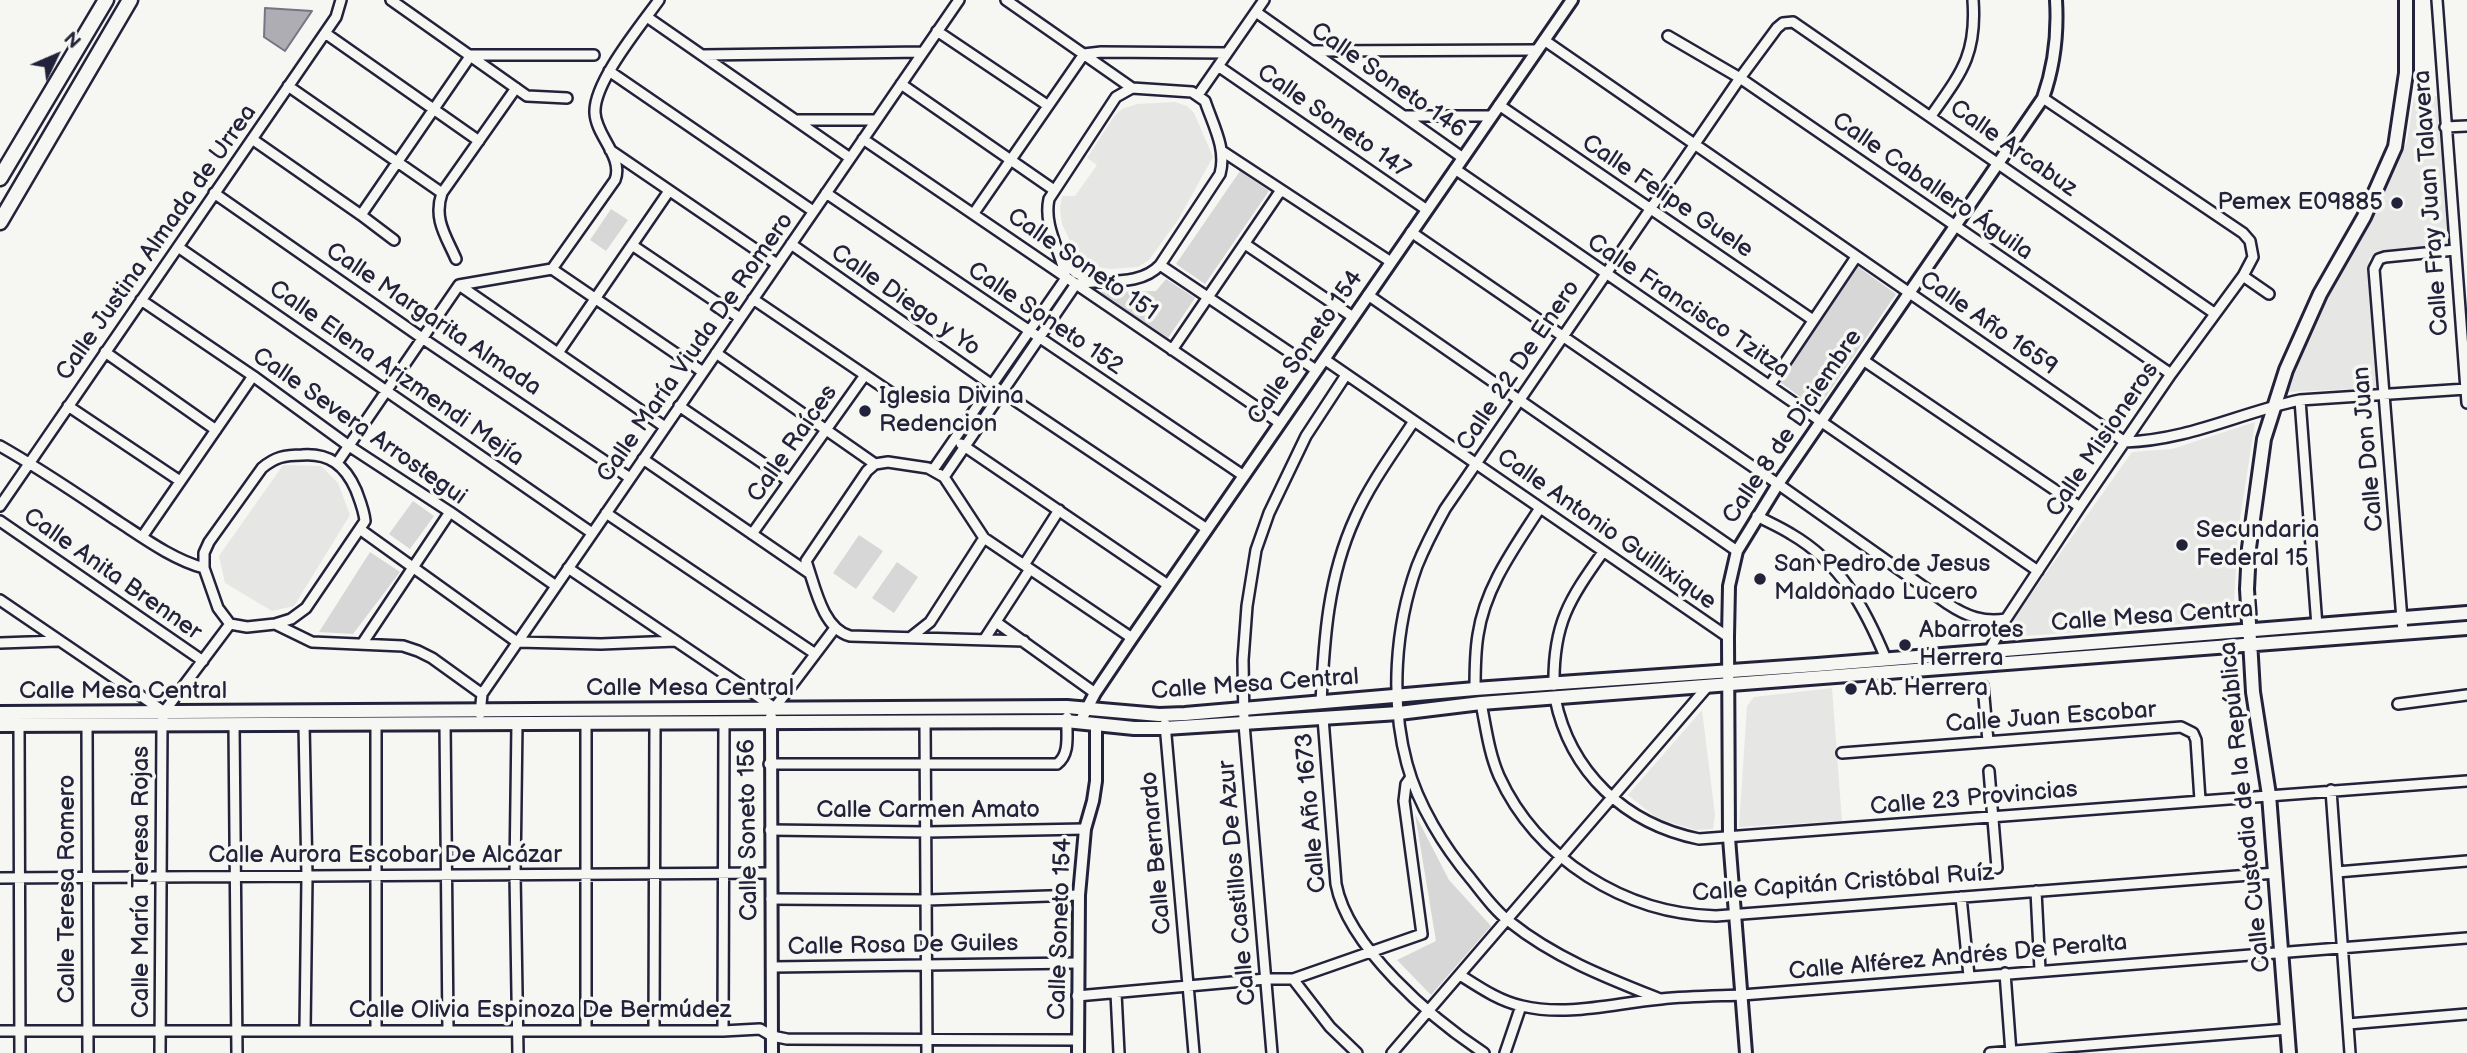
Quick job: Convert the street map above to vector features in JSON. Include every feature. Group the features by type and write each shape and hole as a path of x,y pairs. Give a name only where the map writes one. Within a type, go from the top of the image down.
{"main road":[{"path":"0,177 106,0"},
{"path":"0,222 130,0"},
{"name":"Calle Custodia de la República","path":"2289,1053 2269,795 2253,692 2247,589 2249,548 2264,439 2286,370 2309,316 2364,217 2395,147 2406,73 2406,0"},
{"name":"Calle Mesa Central","path":"0,725 86,724 163,718 234,724 444,723 480,717 517,723 724,722 772,713 925,723 1066,721 1096,725 1165,722 1244,724 1399,713 1555,691 2250,646 2467,613"},
{"name":"Calle Mesa Central","path":"0,713 163,718 480,717 1067,707 1165,722 1244,710 1475,689 1555,691 1708,686 1727,678 1886,659 2317,626 2402,625 2467,628"}],"street":[{"path":"117,22 137,0"},
{"name":"Calle Justina Almada de Urrea","path":"0,506 325,33 339,12 341,0"},
{"path":"391,0 527,96 567,98"},
{"path":"552,269 615,180 618,167 594,112 597,95 609,71 659,0"},
{"name":"Calle María Viuda De Romero","path":"480,717 482,694 959,0"},
{"path":"944,477 1076,284 1140,279 1155,270 1220,174 1224,162 1205,101 1198,95 1192,92 1132,88 1006,0"},
{"path":"1198,95 1264,0"},
{"name":"Calle Soneto 154","path":"1080,722 1095,693 1168,585 1573,0"},
{"path":"1931,116 1970,53 1973,0"},
{"name":"Calle 8 de Diciembre","path":"1746,1053 1729,838 1729,586 1737,551 1778,484 2043,98 2054,51 2056,0"},
{"name":"Calle Fray Juan Talavera","path":"2437,0 2467,403"},
{"name":"Calle Soneto 146","path":"1256,12 1463,158"},
{"path":"647,17 850,158"},
{"name":"Calle Arcabuz","path":"1788,21 1931,116 2214,313"},
{"name":"Calle 22 De Enero","path":"1660,999 1559,956 1507,920 1460,866 1443,842 1406,762 1398,697 1400,638 1417,565 1446,509 1740,78 1777,28 1788,21"},
{"path":"937,31 1047,105"},
{"path":"325,33 479,141"},
{"name":"Calle Caballero Águila","path":"1668,36 1740,78 2171,374"},
{"name":"Calle Año 1659","path":"1544,40 2125,442"},
{"path":"1312,51 1536,50"},
{"path":"701,55 923,52"},
{"path":"974,214 1084,54 1227,52"},
{"path":"471,55 594,55"},
{"path":"361,215 471,55"},
{"name":"Calle Soneto 147","path":"1218,66 1427,210"},
{"path":"609,71 813,211"},
{"path":"901,84 1054,190"},
{"path":"288,86 442,193"},
{"path":"456,260 437,207 442,193 516,88"},
{"path":"933,470 1066,278 1047,212 1049,199 1116,97 1132,88"},
{"name":"Calle Misioneros","path":"1983,664 2006,619 2080,507 2214,313 2243,276 2253,257 2250,242 2243,233 2043,98"},
{"name":"Calle Felipe Guele","path":"1499,105 1814,320"},
{"path":"1406,116 1491,116"},
{"path":"796,120 876,120"},
{"path":"2445,127 2467,126"},
{"path":"252,139 394,240"},
{"name":"Calle Soneto 151","path":"863,139 1280,423"},
{"path":"609,149 777,264"},
{"path":"1222,151 1391,262"},
{"name":"Calle Francisco Tzitza","path":"1455,169 2038,571"},
{"path":"1172,350 1281,190"},
{"path":"558,353 669,191"},
{"name":"Calle Margarita Almada","path":"215,193 422,338 630,478"},
{"name":"Calle Soneto 152","path":"826,193 1244,476"},
{"path":"1412,232 1961,612 1985,620 2006,619"},
{"name":"Calle Diego y Yo","path":"791,244 1002,392 1207,529"},
{"path":"1245,244 1353,317"},
{"path":"632,245 740,318"},
{"name":"Calle Elena Arizmendi Mejía","path":"178,247 592,533"},
{"name":"Calle Don Juan","path":"2402,625 2374,269 2376,263 2385,257 2455,250"},
{"path":"1770,385 1856,257"},
{"path":"1060,259 1076,273 1093,281"},
{"path":"1160,265 1316,370"},
{"path":"337,463 459,285 552,269 703,372"},
{"path":"2243,276 2269,294"},
{"path":"459,285 665,427"},
{"path":"1368,295 1737,551"},
{"path":"753,299 893,394"},
{"name":"Calle Severa Arrostegui","path":"141,300 253,376 349,446 556,586"},
{"path":"105,352 216,430"},
{"path":"716,353 875,464"},
{"name":"Calle Antonio Guillixique","path":"1324,359 1728,637"},
{"path":"1863,360 2080,507"},
{"name":"Calle Castillos De Azur","path":"1272,1053 1244,724 1247,606 1256,550 1269,513 1301,446 1346,374"},
{"name":"Calle Raíces","path":"752,534 865,375"},
{"path":"142,537 253,376"},
{"path":"2125,442 2177,437 2300,400 2466,389"},
{"path":"2300,400 2317,626"},
{"path":"68,406 180,481"},
{"path":"679,406 789,481"},
{"name":"Calle Año 1673","path":"1321,703 1324,638 1337,566 1355,519 1371,488 1414,421"},
{"path":"954,439 1168,585"},
{"path":"0,446 142,537 193,565 204,568"},
{"path":"314,454 327,456 337,463 349,476 364,511 365,521 361,530 306,608 291,619 247,628 229,624 218,608 204,568 204,553 262,468 273,459 285,455 314,454"},
{"path":"643,459 810,574"},
{"path":"1024,641 850,636 835,628 827,619 806,561 867,471 875,464 888,462 933,470 944,477 984,538 1132,638"},
{"path":"1475,689 1478,634 1485,607 1498,575 1540,508"},
{"path":"984,640 1059,510"},
{"path":"362,644 450,512"},
{"path":"606,513 814,653"},
{"path":"1757,516 1796,537 1835,568 1861,605 1886,659"},
{"name":"Calle Anita Brenner","path":"0,522 203,661"},
{"path":"361,530 517,642 601,644 676,640"},
{"path":"909,638 930,622 984,538"},
{"name":"Calle 23 Provincias","path":"1603,552 1577,588 1560,626 1554,654 1555,691 1560,721 1572,749 1588,774 1613,799 1645,821 1664,830 1699,839 1729,838 2467,781"},
{"path":"568,568 676,640 772,713"},
{"path":"0,600 163,718 229,624"},
{"path":"996,622 1095,693"},
{"path":"275,624 312,642 403,646 418,650 482,694"},
{"name":"Calle Soneto 156","path":"772,1053 769,764 772,713 835,628"},
{"path":"0,643 58,641"},
{"path":"1392,1053 1708,686"},
{"path":"1983,686 1988,741"},
{"path":"2398,704 2467,695"},
{"name":"Calle Capitán Cristóbal Ruíz","path":"1481,703 1490,753 1499,776 1529,826 1561,858 1615,892 1652,907 1696,916 1735,914 2276,873"},
{"path":"769,764 1057,764 1065,757 1067,707"},
{"name":"Calle María Teresa Rojas","path":"160,1053 163,718"},
{"name":"Calle Año 1673","path":"1323,718 1339,901 1351,925 1370,951 1428,1012 1483,1053"},
{"path":"586,722 586,1030"},
{"path":"654,1031 652,874 655,722"},
{"path":"723,1031 724,722"},
{"name":"Calle Bernardo","path":"1165,722 1194,1053"},
{"path":"376,723 376,1030"},
{"path":"444,723 448,1030"},
{"path":"517,723 515,874 518,1053"},
{"path":"925,723 927,1053"},
{"name":"Calle Teresa Romero","path":"86,724 88,1053"},
{"path":"234,724 237,1053"},
{"path":"304,724 307,877 305,1030"},
{"path":"19,725 20,1053"},
{"name":"Calle Soneto 154","path":"1078,1053 1079,895 1085,829 1096,781 1096,725"},
{"name":"Calle Juan Escobar","path":"1842,753 2181,727 2188,729 2196,740 2200,800"},
{"path":"1989,771 1997,868"},
{"name":"Calle 22 De Enero","path":"1370,951 1422,934 1404,801 1406,784 1411,777"},
{"path":"2331,790 2350,1053"},
{"name":"Calle Carmen Amato","path":"770,830 927,832 1085,829"},
{"path":"2337,872 2467,860"},
{"name":"Calle Aurora Escobar De Alcázar","path":"0,878 770,873"},
{"path":"2036,891 2040,970"},
{"path":"771,899 927,900 1079,895"},
{"path":"1961,897 1969,976"},
{"name":"Calle Alférez Andrés De Peralta","path":"1460,975 1483,990 1521,1006 1550,1010 1583,1010 1660,999 1742,995 2467,938"},
{"path":"1077,996 1266,979 1293,979 1370,951"},
{"name":"Calle Rosa De Guiles","path":"772,967 1077,963"},
{"path":"2005,973 2011,1052"},
{"path":"1293,979 1324,1020 1357,1053"},
{"path":"1116,993 1119,1053"},
{"path":"1505,1053 1521,1006"},
{"path":"2348,1024 2467,1014"},
{"name":"Calle Olivia Espinoza De Bermúdez","path":"0,1031 760,1029 787,1040 1078,1040"},
{"path":"1990,1053 2288,1029"}],"shaded area":[{"path":"265,8 312,11 285,51 264,37"},
{"path":"2439,96 2451,247 2374,254 2369,259 2377,388 2285,392 2314,321 2384,191 2407,141 2414,97"},
{"path":"1175,102 1187,106 1194,113 1213,157 1178,220 1149,260 1138,267 1111,269 1088,266 1080,262 1062,224 1062,196 1075,196 1097,165 1087,158 1115,115 1122,109 1137,104"},
{"path":"1240,171 1269,191 1205,284 1176,264"},
{"path":"611,209 628,220 606,251 590,240"},
{"path":"1857,266 1896,294 1820,405 1813,406 1780,382"},
{"path":"1166,279 1195,298 1168,338 1100,292 1156,291"},
{"path":"2255,422 2238,532 2233,620 2000,638 2132,452 2172,449"},
{"path":"283,465 321,466 338,483 350,515 294,606 272,611 225,583 219,556"},
{"path":"413,501 434,516 410,549 389,534"},
{"path":"859,535 883,551 856,589 833,573"},
{"path":"370,552 400,572 353,634 319,632"},
{"path":"897,562 918,577 894,613 872,598"},
{"path":"1832,688 1842,821 1739,827 1747,706 1754,697"},
{"path":"1702,710 1715,815 1713,829 1696,830 1658,819 1628,795"},
{"path":"1415,814 1449,880 1491,926 1431,995 1397,960 1436,941"}],"place":[{"name":"Pemex E09885","path":"2397,203"},
{"name":"Iglesia Divina Redencion","path":"865,411"},
{"name":"Secundaria Federal 15","path":"2182,545"},
{"name":"San Pedro de Jesus Maldonado Lucero","path":"1760,579"},
{"name":"Abarrotes Herrera","path":"1905,645"},
{"name":"Ab. Herrera","path":"1851,689"}]}
